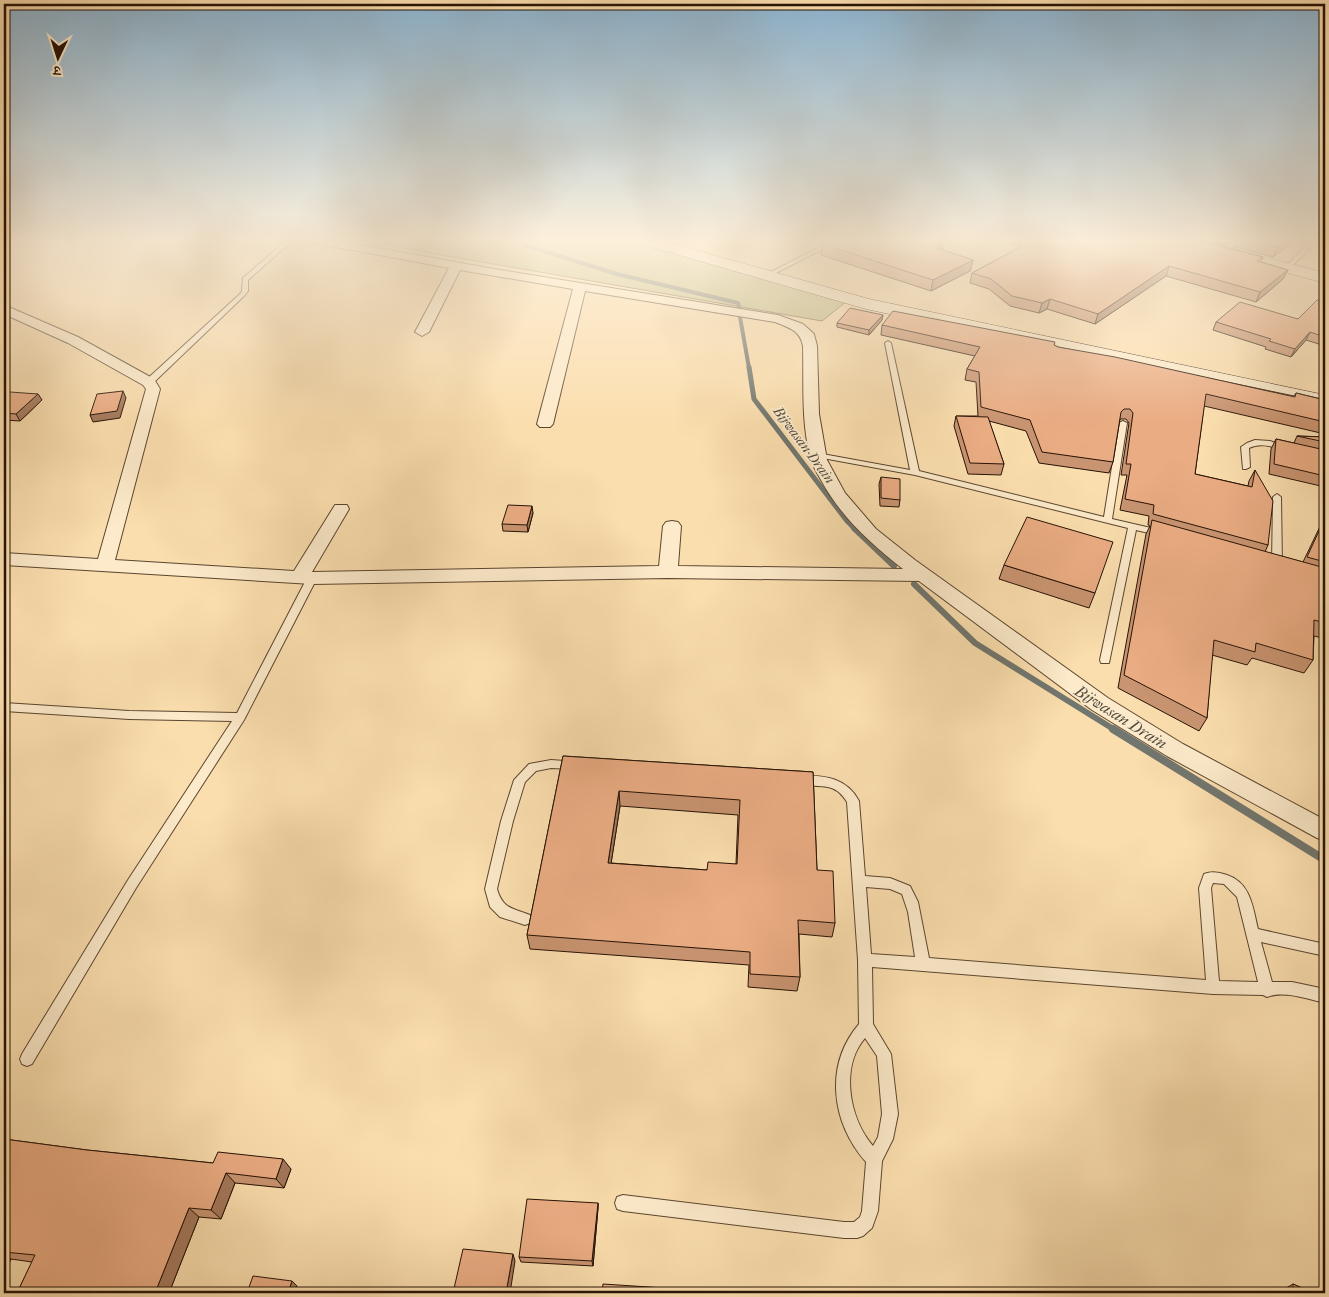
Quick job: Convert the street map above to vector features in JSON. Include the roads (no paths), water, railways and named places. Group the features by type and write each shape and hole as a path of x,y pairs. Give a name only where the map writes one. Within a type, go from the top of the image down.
{"street":[{"path":"422,332 438,301"},
{"path":"546,424 576,301"},
{"path":"672,301 770,318 798,328 807,334 810,346 813,428 817,456 836,493 858,523 876,540 1100,704 1175,750 1325,832"},
{"path":"854,301 1325,401"},
{"path":"873,301 1325,396"},
{"path":"4,309 73,340 149,382 153,389 105,565"},
{"path":"306,578 341,509"},
{"path":"668,572 672,526"},
{"path":"4,559 306,578 668,572 923,575"}],"lane":[{"path":"149,382 236,301"},
{"path":"888,343 915,473"},
{"path":"1108,519 1123,423"},
{"path":"1246,467 1245,447 1251,443 1260,442 1297,450"},
{"path":"817,456 915,473 1171,536"},
{"path":"1267,562 1281,566 1277,497"},
{"path":"1105,660 1132,525"},
{"path":"27,1059 132,884 240,717 306,578"},
{"path":"4,707 129,715 240,717"},
{"path":"525,919 505,913 495,903 491,888 507,821 520,780 533,766 551,764 590,766"},
{"path":"623,1203 844,1230 857,1230 866,1222 870,1211 874,1159 886,1139 889,1105 884,1054 866,1026 865,960 853,801 847,789 834,783 794,779"},
{"path":"1213,987 1205,888 1208,878 1220,878 1235,884 1242,895 1267,990"},
{"path":"859,881 893,884 906,890 911,900 923,963"},
{"path":"1253,934 1325,950"},
{"path":"865,960 1213,987 1267,990 1292,989 1325,996"},
{"path":"866,1026 852,1043 846,1059 844,1104 858,1140 874,1159"}],"waterway":[{"name":"Bijwasan Drain","path":"728,301 738,303 739,307"},
{"name":"Bijwasan Drain","path":"740,317 749,368"},
{"name":"Bijwasan Drain","path":"749,367 754,399 854,528"},
{"name":"Bijwasan Drain","path":"854,528 894,566"},
{"name":"Bijwasan Drain","path":"914,584 975,643 1115,730"},
{"name":"Bijwasan Drain","path":"1113,729 1325,860"}]}
